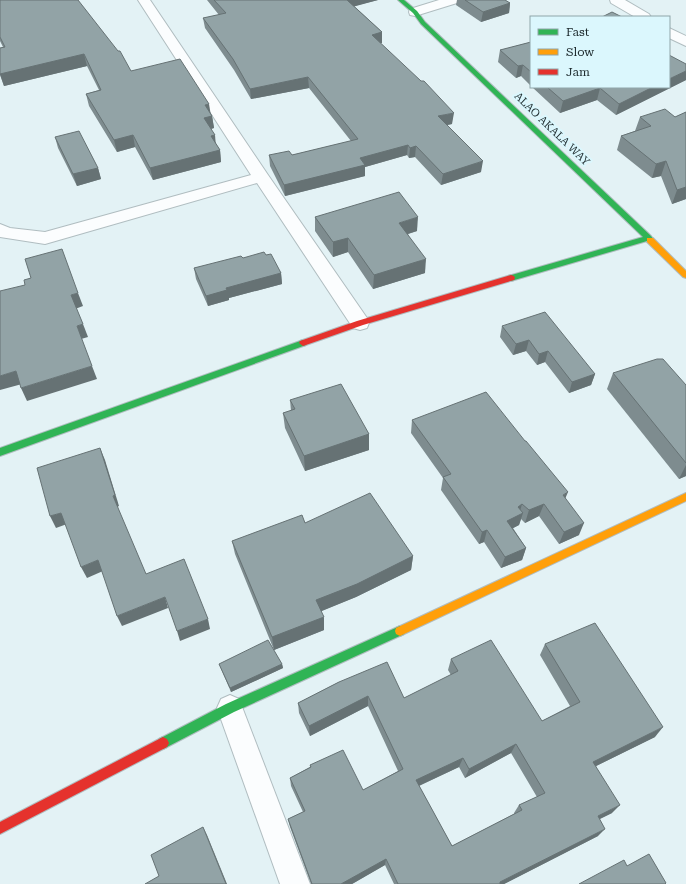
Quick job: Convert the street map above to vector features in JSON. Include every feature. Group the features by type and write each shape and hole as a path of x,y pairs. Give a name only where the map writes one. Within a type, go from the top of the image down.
{"street":[{"path":"144,0 261,178 360,323"},
{"name":"ALAO AKALA WAY","path":"401,0 415,12 422,24 686,275"},
{"path":"415,12 452,0"},
{"path":"616,0 642,16"},
{"path":"670,33 686,42"},
{"path":"0,230 6,233 45,238 261,178"},
{"path":"0,452 360,323 648,238"},
{"path":"0,828 230,708 686,497"},
{"path":"230,708 295,884"}],"building":[{"path":"0,0 78,0 118,51 120,51 131,71 180,59 209,104 205,105 212,116 204,118 215,135 211,136 220,150 150,168 133,135 114,140 86,94 101,90 84,54 0,74 0,48 5,47 0,37"},
{"path":"214,0 347,0 382,32 372,35 421,81 424,81 454,113 438,116 483,161 443,174 416,146 410,148 408,145 360,158 365,165 284,185 269,155 289,151 292,155 358,139 308,77 250,89 233,59 203,18 226,13"},
{"path":"465,0 505,0 510,3 483,12"},
{"path":"612,12 620,16 604,16"},
{"path":"530,42 530,71 523,65 518,66 500,50"},
{"path":"670,56 686,64 686,71 670,79"},
{"path":"548,88 600,88 563,101"},
{"path":"600,88 651,88 619,104"},
{"path":"665,109 675,117 686,112 686,187 677,190 666,161 656,164 621,136 651,126 640,117"},
{"path":"79,131 98,168 73,174 55,137"},
{"path":"399,192 418,217 399,223 426,259 374,275 348,238 333,242 315,217"},
{"path":"62,249 78,293 71,295 83,324 77,326 92,366 21,388 16,371 0,376 0,291 25,285 24,280 31,278 25,259"},
{"path":"264,252 266,255 271,254 281,273 226,288 227,290 206,296 194,268 241,256 243,258"},
{"path":"545,312 595,374 572,382 548,351 539,354 529,340 516,344 502,326"},
{"path":"657,359 663,359 686,385 686,463 613,373"},
{"path":"341,384 369,434 304,456 283,413 295,409 290,400"},
{"path":"486,392 568,492 563,495 584,523 564,532 544,504 529,510 522,504 518,507 523,513 507,521 526,548 505,557 487,530 482,532 443,477 451,474 412,420"},
{"path":"100,448 115,495 113,496 146,574 184,559 208,619 177,631 165,597 117,616 98,560 81,567 61,513 50,516 37,468"},
{"path":"370,493 413,556 357,584 316,600 324,617 272,637 232,541 302,515 305,523"},
{"path":"595,623 663,727 593,762 620,805 598,816 605,829 500,882 500,884 398,884 386,859 341,884 312,884 288,819 305,811 290,778 311,767 310,765 343,750 363,790 403,769 368,696 309,726 298,703 339,682 387,662 404,698 458,671 451,659 491,640 542,721 580,702 545,644","holes":["516,744 545,793 519,805 522,810 452,846 416,780 463,758 469,769"]},
{"path":"268,640 282,664 230,688 219,664"},
{"path":"203,827 226,884 145,884 159,876 151,855"},
{"path":"649,854 666,883 665,884 579,884 624,860 627,866"}],"traffic: fast":[{"path":"401,0 415,12 423,23 650,240"},
{"path":"511,278 648,238"},
{"path":"0,452 303,343"},
{"path":"163,743 230,708 400,631"}],"traffic: slow":[{"path":"650,240 686,275"},
{"path":"400,631 686,497"}],"traffic: jam":[{"path":"303,343 360,323 511,278"},
{"path":"0,828 163,743"}]}
